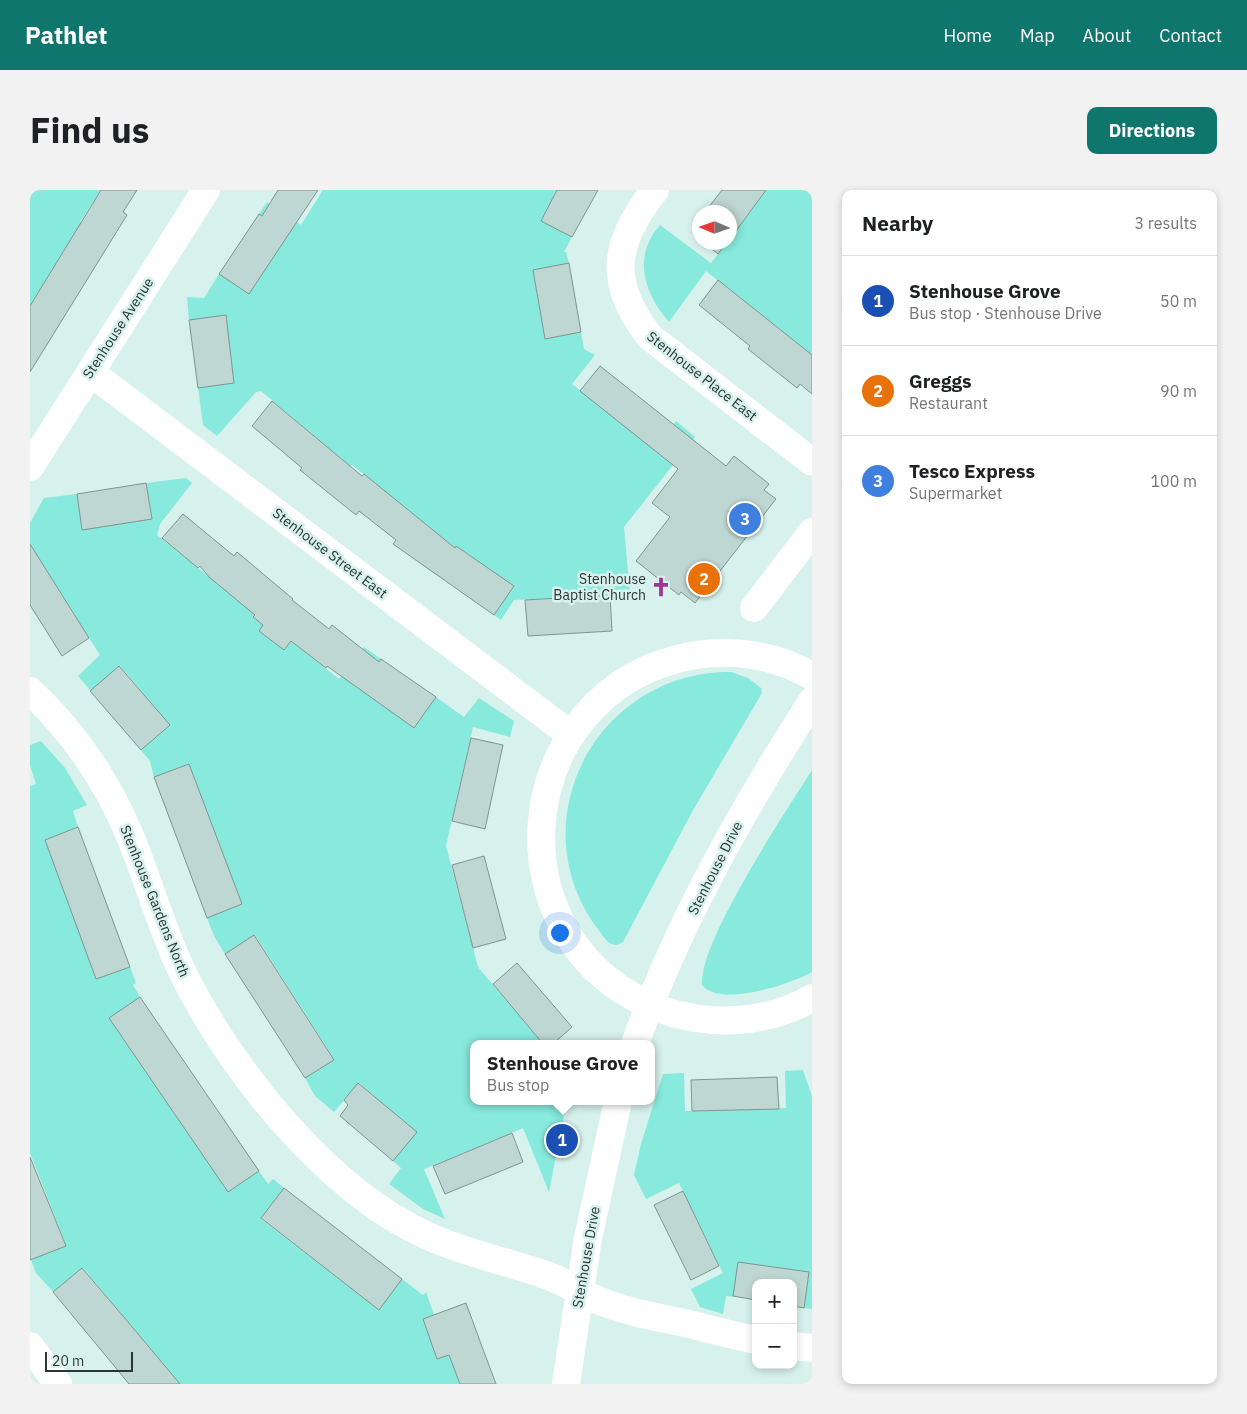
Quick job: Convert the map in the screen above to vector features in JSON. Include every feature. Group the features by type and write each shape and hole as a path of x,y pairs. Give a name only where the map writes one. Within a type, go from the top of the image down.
{"street":[{"name":"Stenhouse Avenue","path":"30,467 206,190"},
{"name":"Stenhouse Place East","path":"655,190 631,223 623,242 620,269 622,285 636,319 650,337 812,462"},
{"name":"Stenhouse Street East","path":"90,372 571,735"},
{"path":"754,608 812,532"},
{"path":"812,676 785,664 743,654 700,654 679,658 652,668 620,685 587,714 571,735 549,779 543,803 541,852 547,884 561,922 589,962 628,993 649,1005 693,1018 739,1020 784,1011 812,998"},
{"name":"Stenhouse Gardens North","path":"30,691 50,709 96,771 130,836 163,928 189,983 223,1042 276,1113 334,1171 364,1197 393,1218 428,1236 467,1252 546,1274 599,1300 626,1310 752,1339"},
{"name":"Stenhouse Drive","path":"636,1040 649,1005 677,941 729,838 772,764 812,701"},
{"name":"Stenhouse Drive","path":"566,1384 578,1290 617,1105"},
{"path":"30,1346 58,1384"},
{"path":"797,1346 812,1348"}],"green space":[{"path":"30,190 101,190 80,222 111,241 103,254 73,236 30,306"},
{"path":"323,190 557,190 541,221 572,237 564,252 566,252 569,263 533,270 545,339 581,332 584,349 595,355 572,384 653,448 676,421 695,437 624,527 630,594 514,600 501,620 494,615 514,586 456,546 436,575 422,565 443,538 352,465 350,466 261,391 256,392 217,436 203,425 198,388 234,383 226,315 189,320 187,297 204,298 219,274 249,293 289,234 259,214 267,202 301,225"},
{"path":"766,190 812,190 812,355 706,271 669,322 660,311 648,287 644,262 651,237 660,225 711,263 721,250 737,250 737,229"},
{"path":"186,478 192,483 160,524 157,535 256,614 253,618 263,625 284,650 291,641 339,679 364,647 381,659 360,689 414,728 436,697 464,717 479,698 514,721 510,737 473,727 446,846 478,967 540,1040 470,1040 470,1105 566,1105 549,1192 523,1128 424,1169 445,1219 423,1209 389,1184 401,1168 393,1161 416,1132 359,1083 334,1112 315,1096 305,1078 334,1059 255,935 225,954 214,936 207,918 242,904 189,764 154,777 150,761 141,750 170,725 120,666 91,691 78,676 100,655 30,545 30,523 44,498 77,494 82,530 151,519 146,483"},
{"path":"731,672 748,678 761,688 762,693 692,812 623,942 616,945 612,944 600,932 576,890 566,846 569,802 583,761 608,725 642,697 683,678"},
{"path":"41,741 65,768 87,805 73,811 78,827 45,840 96,979 130,967 136,983 133,985 140,997 109,1018 228,1192 259,1171 268,1184 273,1179 284,1188 261,1219 378,1309 402,1279 423,1295 426,1292 434,1315 423,1319 437,1359 449,1355 460,1384 180,1384 83,1268 53,1292 36,1273 31,1260 66,1245 30,1153 30,786 36,784 30,765 30,745"},
{"path":"812,770 812,972 756,992 724,994 711,992 702,985 705,965 714,939 746,877"},
{"path":"803,1070 812,1096 812,1309 804,1308 809,1272 739,1262 733,1297 726,1296 723,1314 700,1307 691,1289 723,1273 679,1183 646,1199 634,1175 641,1144 653,1105 655,1105 663,1074 684,1073 685,1111 692,1111 786,1108 785,1071"}],"building":[{"path":"101,190 137,190 123,212 127,215 30,372 30,306"},
{"path":"278,190 318,190 249,294 219,274 259,214 262,216"},
{"path":"557,190 598,190 572,237 541,221"},
{"path":"722,190 766,190 737,229 737,205 710,205"},
{"path":"713,250 721,250 718,254"},
{"path":"569,263 581,332 545,339 533,270"},
{"path":"718,280 812,355 812,394 800,384 797,388 748,349 750,346 699,305"},
{"path":"226,315 234,383 198,388 189,320"},
{"path":"600,366 726,466 734,456 769,484 764,490 776,499 695,603 681,592 679,595 636,561 670,517 652,503 678,469 580,391"},
{"path":"272,401 362,476 364,474 455,548 456,546 514,586 494,615 393,544 396,540 359,511 356,515 300,470 302,468 252,426"},
{"path":"146,483 152,519 82,530 77,494"},
{"path":"183,514 234,556 237,552 292,600 329,629 332,625 379,662 381,659 436,697 414,728 327,666 326,668 291,641 284,650 259,631 263,625 253,617 255,615 209,577 200,566 198,568 162,538"},
{"path":"30,544 89,638 62,656 30,605"},
{"path":"610,595 612,631 528,636 525,600"},
{"path":"119,666 170,725 141,750 90,691"},
{"path":"471,738 503,745 485,829 452,821"},
{"path":"189,764 242,904 207,918 154,777"},
{"path":"78,827 130,967 96,979 45,840"},
{"path":"484,856 506,939 473,948 452,865"},
{"path":"254,935 334,1060 305,1078 225,954"},
{"path":"517,963 572,1027 557,1040 540,1040 493,984"},
{"path":"140,997 259,1171 228,1192 109,1018"},
{"path":"777,1077 779,1109 692,1111 691,1080"},
{"path":"358,1083 417,1132 393,1161 340,1116 348,1105 344,1100"},
{"path":"512,1133 523,1162 445,1194 433,1166"},
{"path":"30,1157 66,1246 30,1260"},
{"path":"284,1188 402,1279 379,1310 261,1218"},
{"path":"683,1191 719,1266 691,1280 654,1205"},
{"path":"738,1262 809,1272 804,1308 797,1307 797,1279 752,1279 752,1299 733,1296"},
{"path":"82,1268 180,1384 129,1384 53,1292"},
{"path":"466,1303 496,1384 460,1384 449,1355 437,1359 423,1319"}],"place":[{"name":"Tesco Express","path":"745,519"},
{"name":"Greggs","path":"704,579"},
{"name":"Stenhouse Baptist Church","path":"661,587"},
{"name":"Stenhouse Grove","path":"562,1140"}]}
